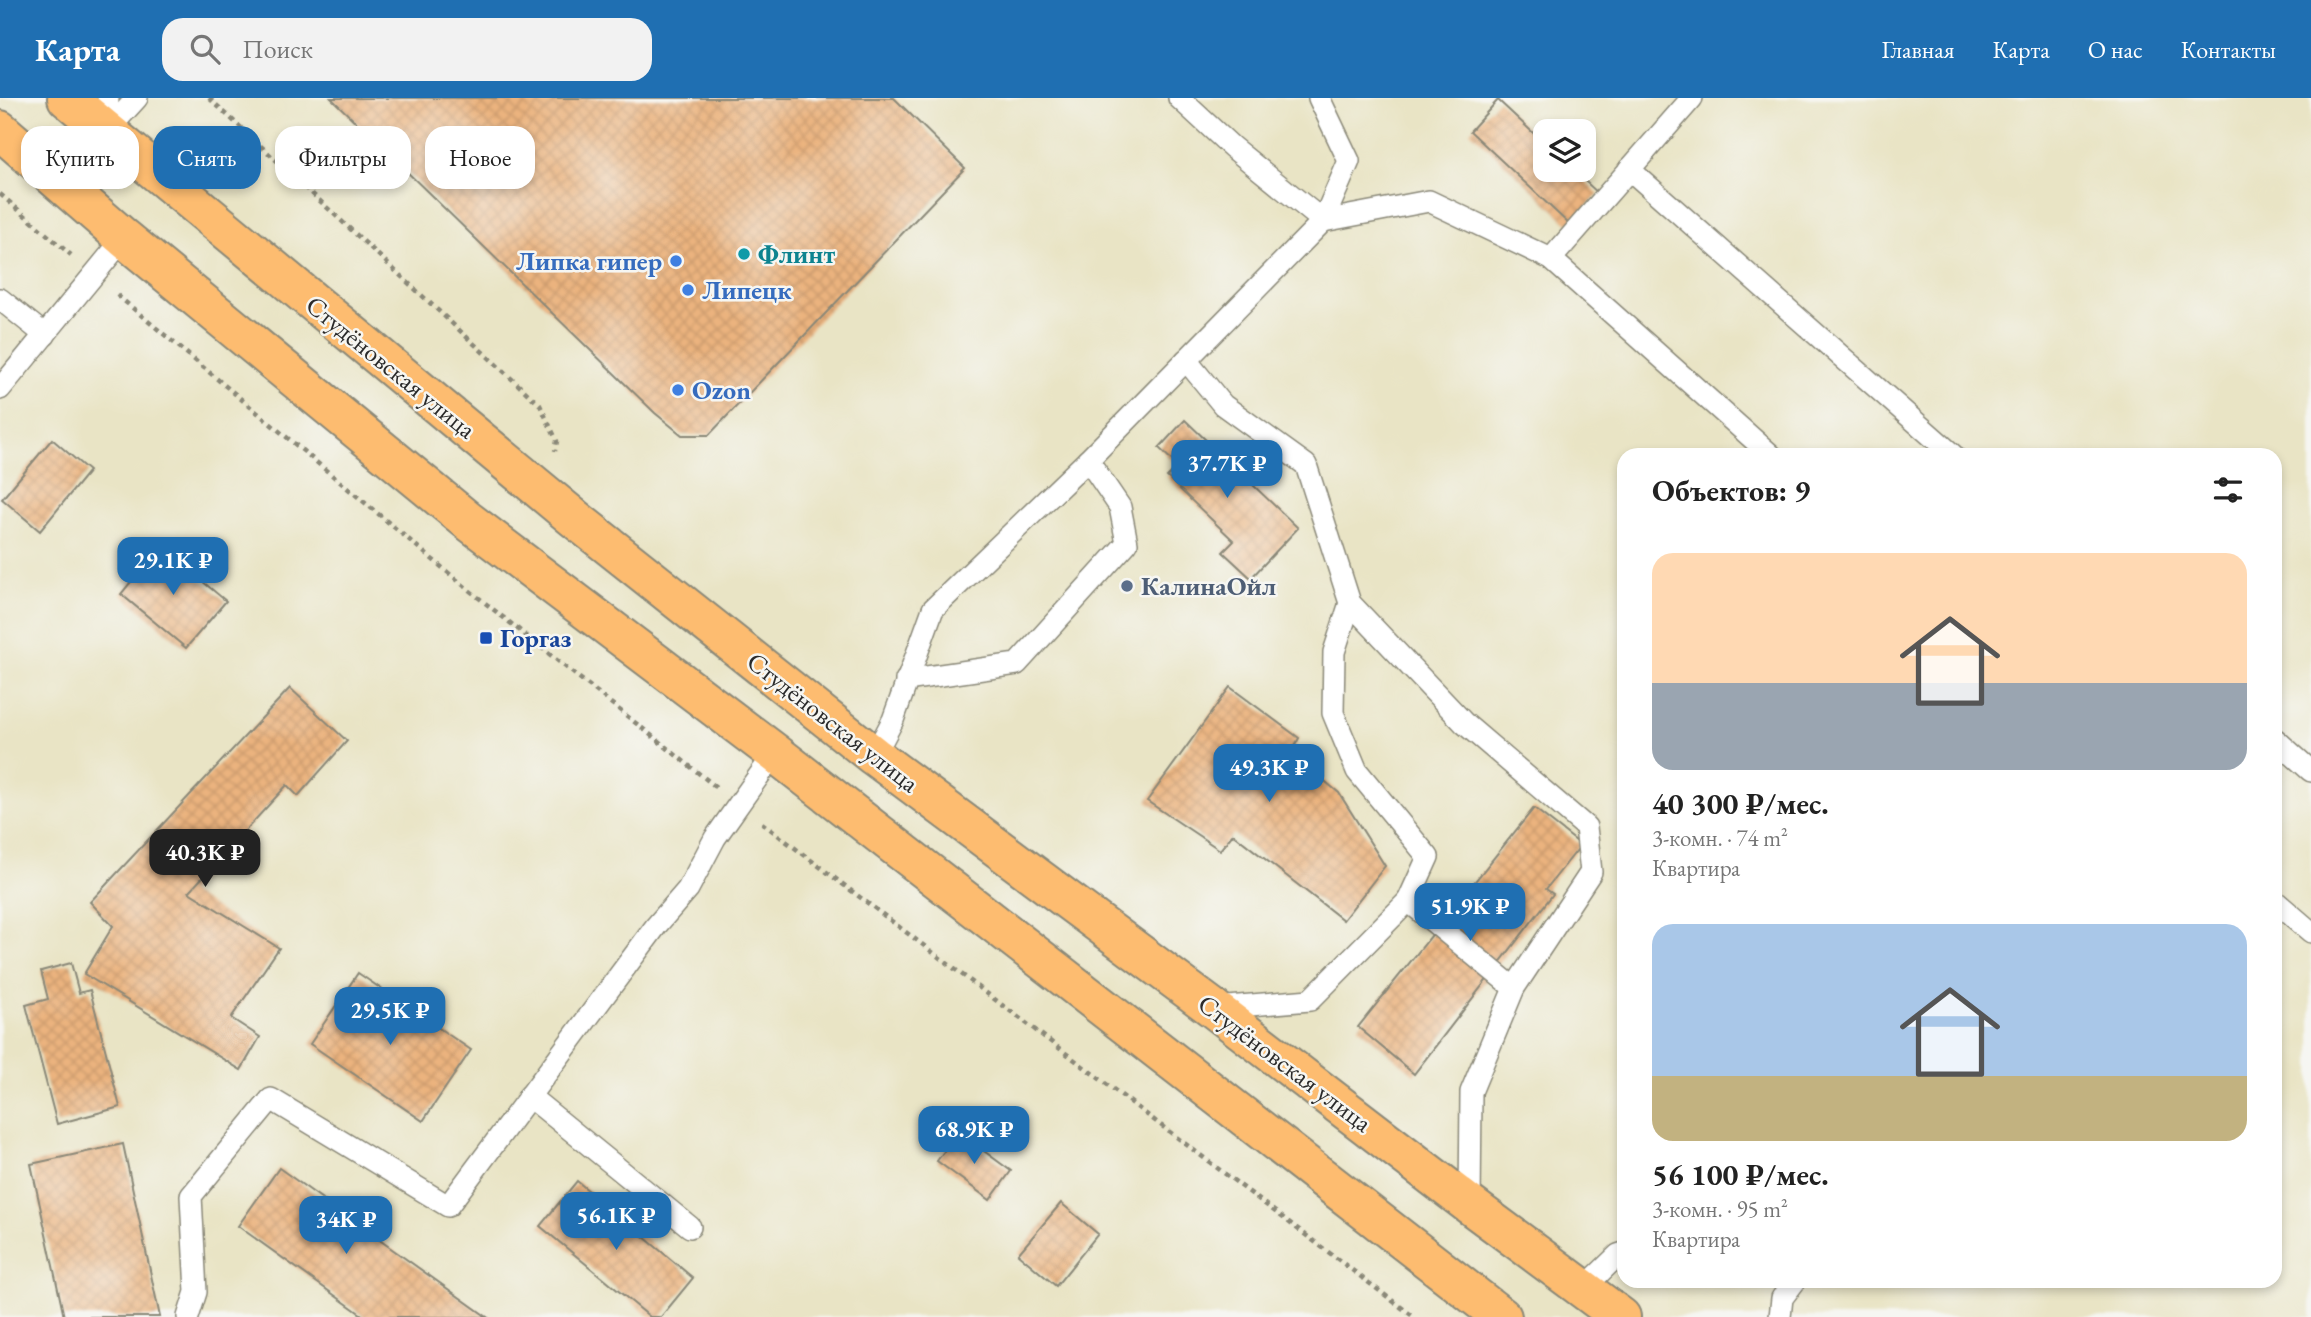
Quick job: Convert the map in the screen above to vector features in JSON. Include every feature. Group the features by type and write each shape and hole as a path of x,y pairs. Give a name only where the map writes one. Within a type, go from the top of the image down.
{"main road":[{"name":"Студёновская улица","path":"67,98 107,115 574,518 874,756 1621,1317"},
{"path":"0,131 21,148"},
{"path":"69,189 124,238 467,520 775,753 1502,1317"}],"lane":[{"path":"107,115 137,98"},
{"path":"1179,98 1232,147 1323,221 1429,201 1550,259 1763,448"},
{"path":"874,756 893,720 933,609 1088,460 1323,221 1349,161 1319,98"},
{"path":"1550,259 1692,98"},
{"path":"1629,169 1945,448"},
{"path":"0,389 124,238"},
{"path":"0,299 45,335"},
{"path":"1186,360 1223,405 1306,465 1350,603 1464,723 1586,827 1591,873 1514,988 1471,1092 1470,1205"},
{"path":"906,680 1017,664 1127,543 1120,507 1088,460"},
{"path":"1214,1009 1310,1000 1408,901 1428,857 1357,771 1333,713 1334,652 1350,603"},
{"path":"2282,745 2311,771"},
{"path":"188,1317 196,1292 191,1196 271,1099 448,1206 656,926 688,889 715,838 775,753"},
{"path":"1408,901 1514,988"},
{"path":"2282,907 2311,932"},
{"path":"529,1096 690,1227"},
{"path":"1584,1288 1617,1256"},
{"path":"1780,1317 1782,1298 1790,1288"}],"path":[{"path":"209,98 540,405 557,441 553,462"},
{"path":"143,317 469,590 738,805 1414,1317"}],"building":[{"name":"Липецк","path":"331,98 894,98 965,168 709,435 682,435 655,413 411,176 411,126 360,126"},
{"path":"1498,100 1533,133 1533,182 1586,182 1599,194 1570,225 1470,131"},
{"path":"1185,420 1298,528 1251,578 1223,552 1234,541 1167,477 1178,466 1159,448"},
{"path":"52,439 89,471 40,531 2,499"},
{"path":"160,546 226,601 186,648 121,594"},
{"path":"1230,687 1299,738 1291,753 1339,793 1385,866 1343,920 1233,834 1220,850 1147,801"},
{"path":"290,688 347,741 298,796 287,785 189,892 279,948 231,1018 260,1037 241,1070 84,974 113,926 90,902"},
{"path":"1534,808 1581,845 1546,889 1553,894 1414,1074 1358,1027"},
{"path":"71,963 79,993 90,990 120,1107 57,1124 26,1005 48,999 41,971"},
{"path":"358,973 471,1050 423,1121 310,1044"},
{"path":"958,1132 1011,1171 990,1200 937,1161"},
{"path":"123,1144 160,1317 64,1317 31,1164"},
{"path":"279,1168 487,1317 365,1317 238,1226"},
{"path":"577,1181 693,1278 661,1317 650,1317 540,1226"},
{"path":"1061,1203 1098,1234 1056,1286 1018,1254"}],"place":[{"name":"Флинт","path":"744,254"},
{"name":"Липка гипер","path":"676,261"},
{"name":"Липецк","path":"688,290"},
{"name":"Ozon","path":"678,390"},
{"name":"КалинаОйл","path":"1127,586"},
{"name":"Горгаз","path":"486,638"}]}
